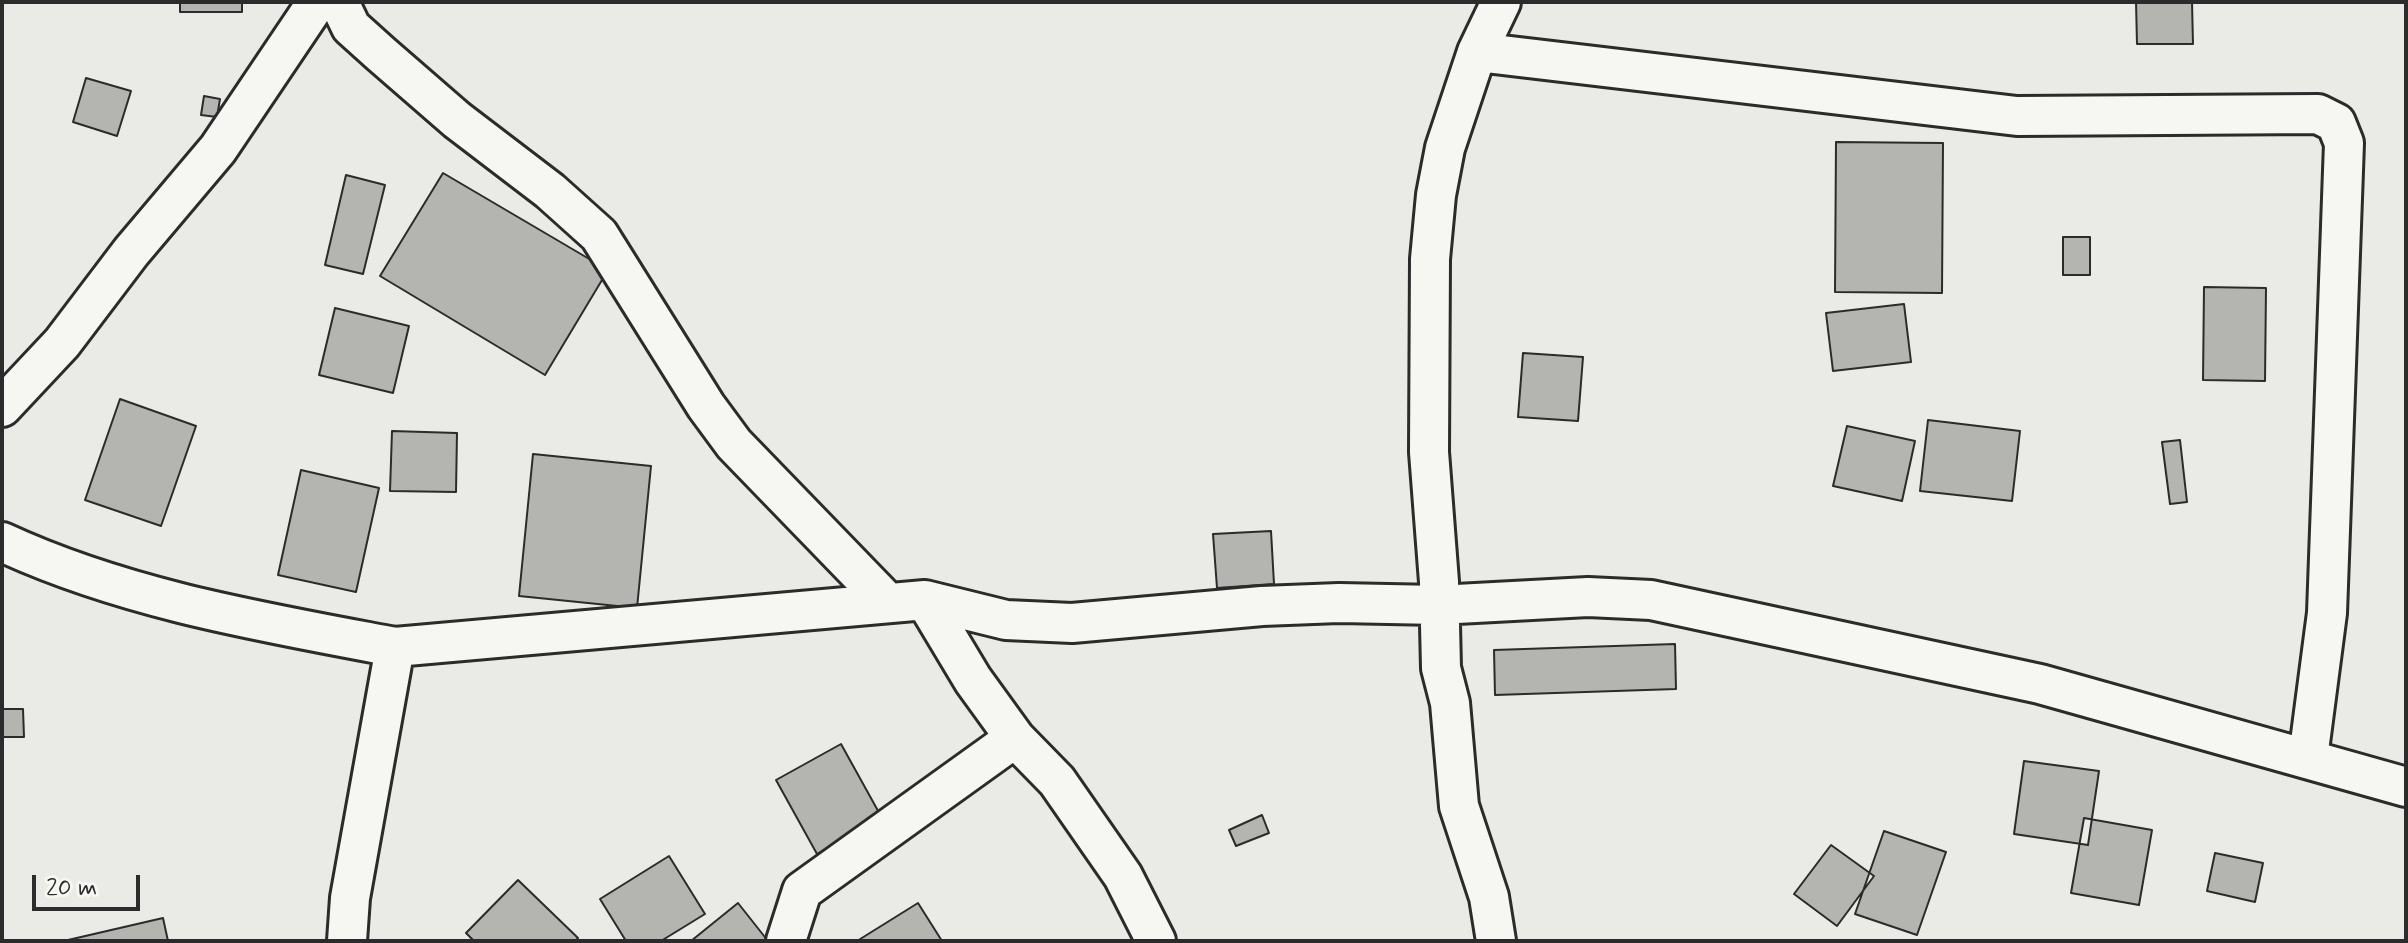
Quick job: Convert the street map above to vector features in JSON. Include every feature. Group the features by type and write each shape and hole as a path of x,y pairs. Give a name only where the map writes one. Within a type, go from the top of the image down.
{"street":[{"path":"2,407 62,343 131,252 218,149 317,2"},
{"path":"339,2 351,27 381,54 457,120 550,191 599,235 706,406 734,444 887,602"},
{"path":"1496,941 1489,897 1459,806 1450,703 1441,668 1439,582 1429,452 1430,259 1436,195 1445,148 1477,52 1501,2"},
{"path":"1477,52 2017,116 2318,114 2336,123 2344,143 2327,613 2308,758"},
{"path":"2,542 121,587 395,647 925,600 1006,620 1072,623 1262,606 1339,603 1438,605 1588,597 1651,600 2040,684 2406,787"},
{"path":"925,600 973,680 1015,738 1057,781 1123,876 1156,941"},
{"path":"347,941 350,898 395,647"},
{"path":"786,941 802,891 1015,738"}],"building":[{"path":"180,2 242,2 242,12 180,12"},
{"path":"2136,2 2192,2 2193,44 2137,44"},
{"path":"86,78 131,91 117,136 73,122"},
{"path":"204,96 220,99 217,117 201,115"},
{"path":"1836,142 1943,143 1942,293 1835,292"},
{"path":"443,173 608,270 545,375 380,276"},
{"path":"346,175 385,185 363,274 325,265"},
{"path":"2063,237 2090,237 2090,275 2063,275"},
{"path":"2204,287 2266,288 2265,381 2203,380"},
{"path":"1904,304 1911,362 1833,371 1826,313"},
{"path":"335,308 409,326 393,393 319,375"},
{"path":"1523,353 1583,357 1578,421 1518,417"},
{"path":"120,399 196,426 161,526 85,500"},
{"path":"1928,420 2020,431 2012,501 1920,491"},
{"path":"1847,426 1915,441 1902,501 1833,486"},
{"path":"392,431 457,433 456,492 390,491"},
{"path":"2180,440 2187,502 2170,504 2162,442"},
{"path":"533,454 651,466 637,608 519,596"},
{"path":"301,470 379,488 356,592 278,575"},
{"path":"1271,531 1274,584 1217,588 1213,534"},
{"path":"1675,644 1676,689 1495,695 1494,650"},
{"path":"2,709 23,709 24,737 2,737"},
{"path":"841,744 882,818 817,854 776,780"},
{"path":"2024,761 2099,771 2088,845 2014,834"},
{"path":"1262,815 1269,833 1236,846 1229,830"},
{"path":"2084,818 2152,830 2139,905 2071,893"},
{"path":"1884,831 1946,852 1917,935 1855,914"},
{"path":"1831,845 1874,876 1837,926 1794,894"},
{"path":"2215,853 2263,863 2255,902 2207,891"},
{"path":"669,856 705,914 661,941 626,941 600,899"},
{"path":"518,880 578,938 575,941 474,941 466,933"},
{"path":"738,903 768,941 691,941"},
{"path":"918,903 942,941 857,941"},
{"path":"163,918 168,941 68,940"}]}
